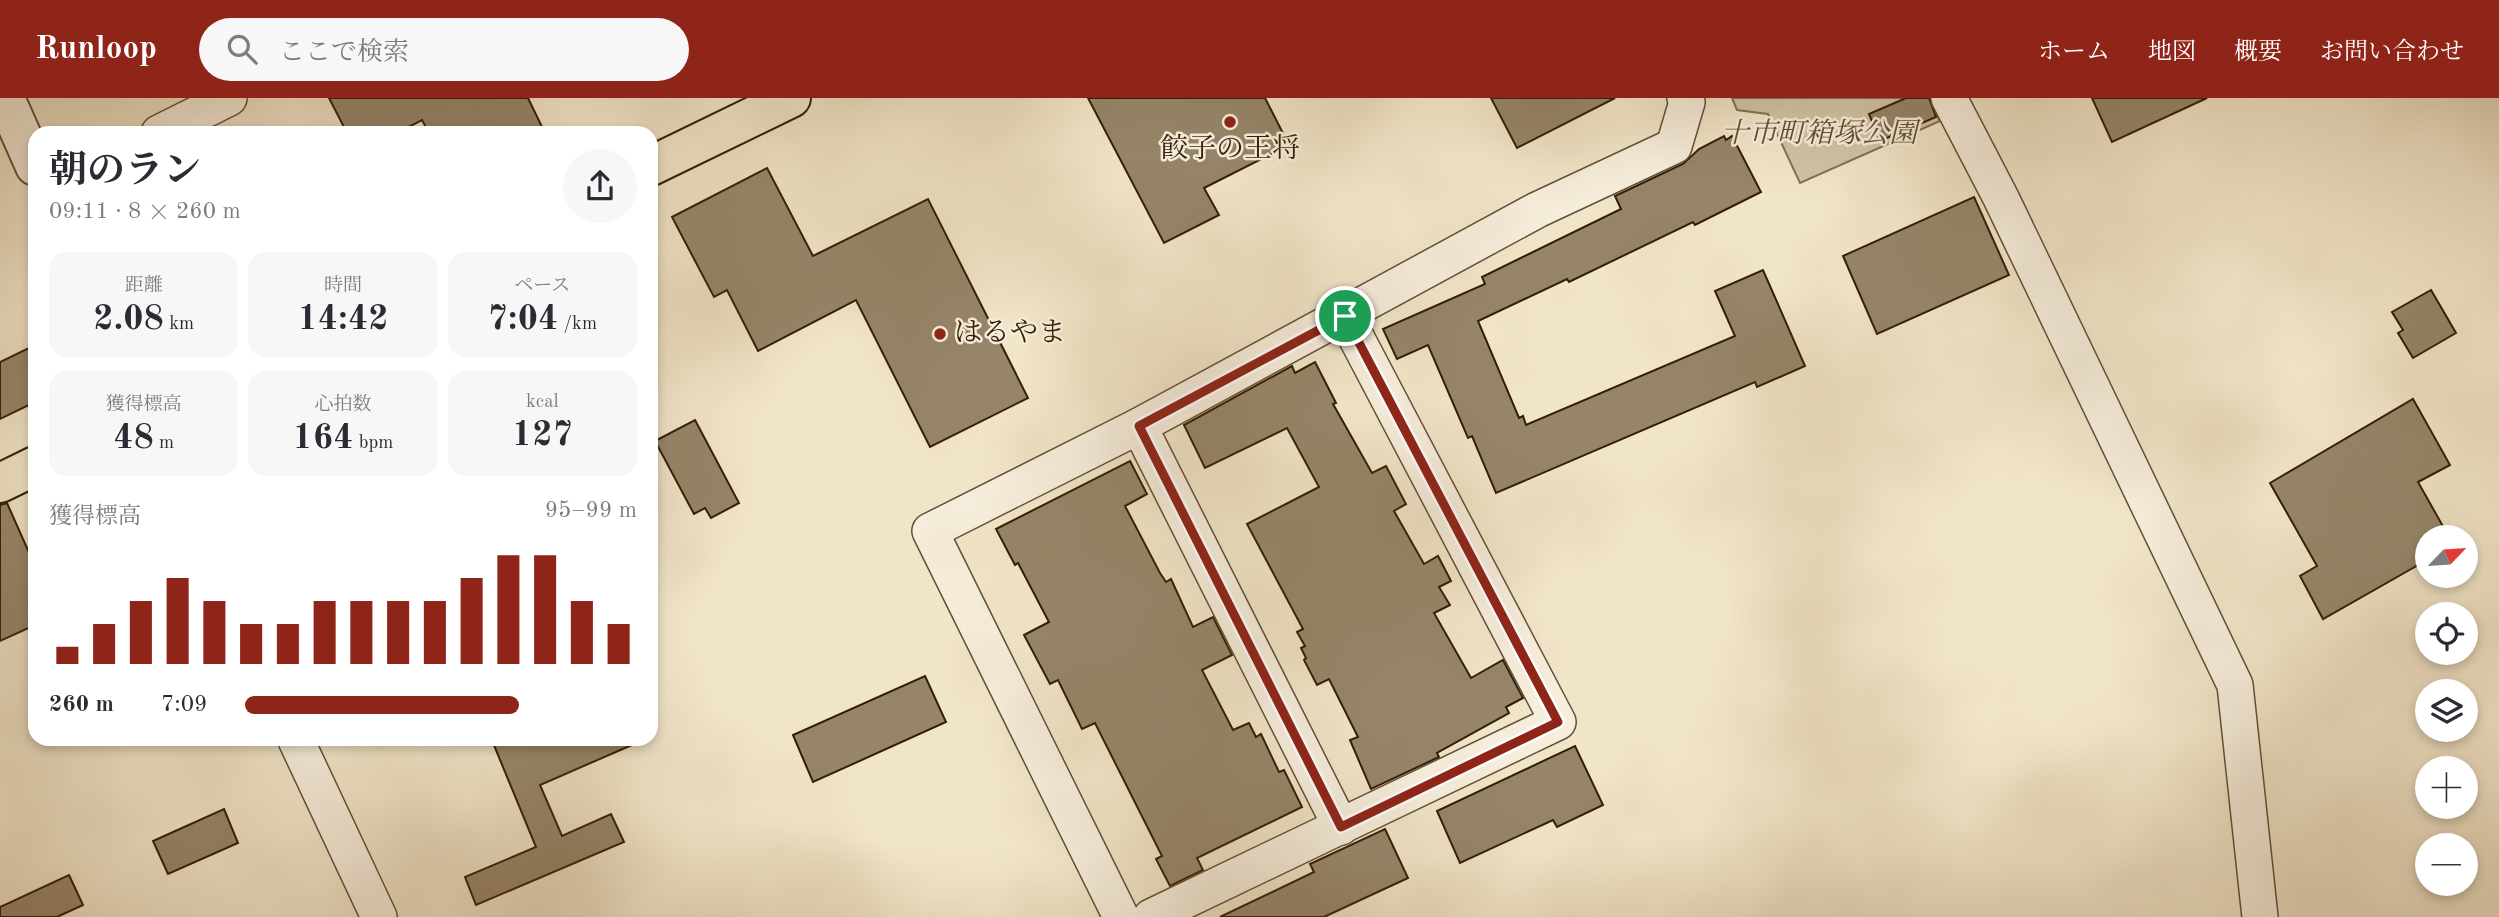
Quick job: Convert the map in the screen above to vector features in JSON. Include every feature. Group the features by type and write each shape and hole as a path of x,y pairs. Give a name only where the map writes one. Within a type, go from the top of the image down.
{"highway":[{"path":"658,163 792,98"},
{"path":"0,483 28,469"}],"street":[{"path":"5,98 28,150"},
{"path":"173,126 229,98"},
{"path":"1121,917 930,531 1139,426 1537,209 1674,146 1687,102 1685,98"},
{"path":"1949,98 2007,211 2235,685 2260,917"},
{"path":"1151,917 1558,722 1345,316"},
{"path":"1139,426 1341,827"},
{"path":"299,746 379,917"}],"green space":[{"name":"十市町箱塚公園","path":"1732,98 1928,98 1940,121 1800,183 1768,114 1737,110"}],"building":[{"path":"329,98 528,98 542,126 425,126 422,120 410,126 343,126"},
{"path":"1088,98 1265,98 1289,145 1204,188 1219,215 1164,243"},
{"path":"1491,98 1615,98 1517,148"},
{"path":"1906,98 1929,98 1936,117 1880,141 1869,114"},
{"path":"2092,98 2207,98 2112,142"},
{"path":"1724,136 1726,140 1732,136 1761,192 1695,225 1693,222 1569,282 1567,279 1478,321 1519,418 1523,416 1526,425 1735,336 1715,291 1763,270 1805,366 1757,387 1755,382 1496,493 1472,436 1468,438 1428,345 1397,359 1383,329 1485,284 1482,277 1621,209 1615,196 1683,164 1699,149"},
{"path":"767,168 813,256 928,199 1028,398 930,447 856,300 758,351 727,290 714,297 672,217"},
{"path":"1974,197 2009,275 1877,334 1843,256"},
{"path":"2431,290 2456,333 2413,358 2398,333 2403,330 2392,312"},
{"path":"28,348 28,405 0,419 0,362"},
{"path":"1315,362 1336,403 1333,404 1372,473 1386,466 1406,504 1394,511 1424,564 1438,556 1451,581 1439,587 1450,605 1434,613 1471,678 1503,660 1523,698 1506,707 1509,713 1437,753 1439,757 1371,789 1350,740 1358,737 1329,679 1317,685 1304,660 1306,658 1301,648 1305,646 1297,632 1303,629 1247,524 1319,487 1287,428 1205,468 1184,425 1292,366 1295,373"},
{"path":"2413,399 2450,465 2418,482 2442,525 2415,525 2415,567 2323,619 2300,576 2317,566 2270,483"},
{"path":"695,420 739,503 711,518 705,508 694,514 658,447 658,439"},
{"path":"1130,461 1147,494 1125,506 1160,573 1166,582 1171,579 1193,627 1213,617 1232,655 1202,670 1233,730 1249,723 1256,737 1261,734 1279,772 1284,770 1302,807 1197,858 1203,870 1170,886 1156,859 1162,856 1095,723 1082,729 1058,680 1050,684 1024,635 1049,622 1018,563 1015,565 996,529"},
{"path":"7,503 28,550 28,628 0,641 0,505"},
{"path":"925,676 946,722 813,782 793,735"},
{"path":"494,746 630,746 540,785 562,836 611,814 624,842 476,905 465,877 536,847"},
{"path":"1575,746 1603,805 1557,827 1553,820 1460,863 1437,811"},
{"path":"224,809 238,843 168,874 153,841"},
{"path":"1385,829 1408,878 1324,917 1220,917 1314,872 1310,864"},
{"path":"69,875 83,905 57,917 0,917 0,907"}],"place":[{"name":"餃子の王将","path":"1230,122"},
{"name":"はるやま","path":"940,334"}],"route":[{"path":"1345,316 1558,722 1341,827 1139,426 1345,316"}]}
